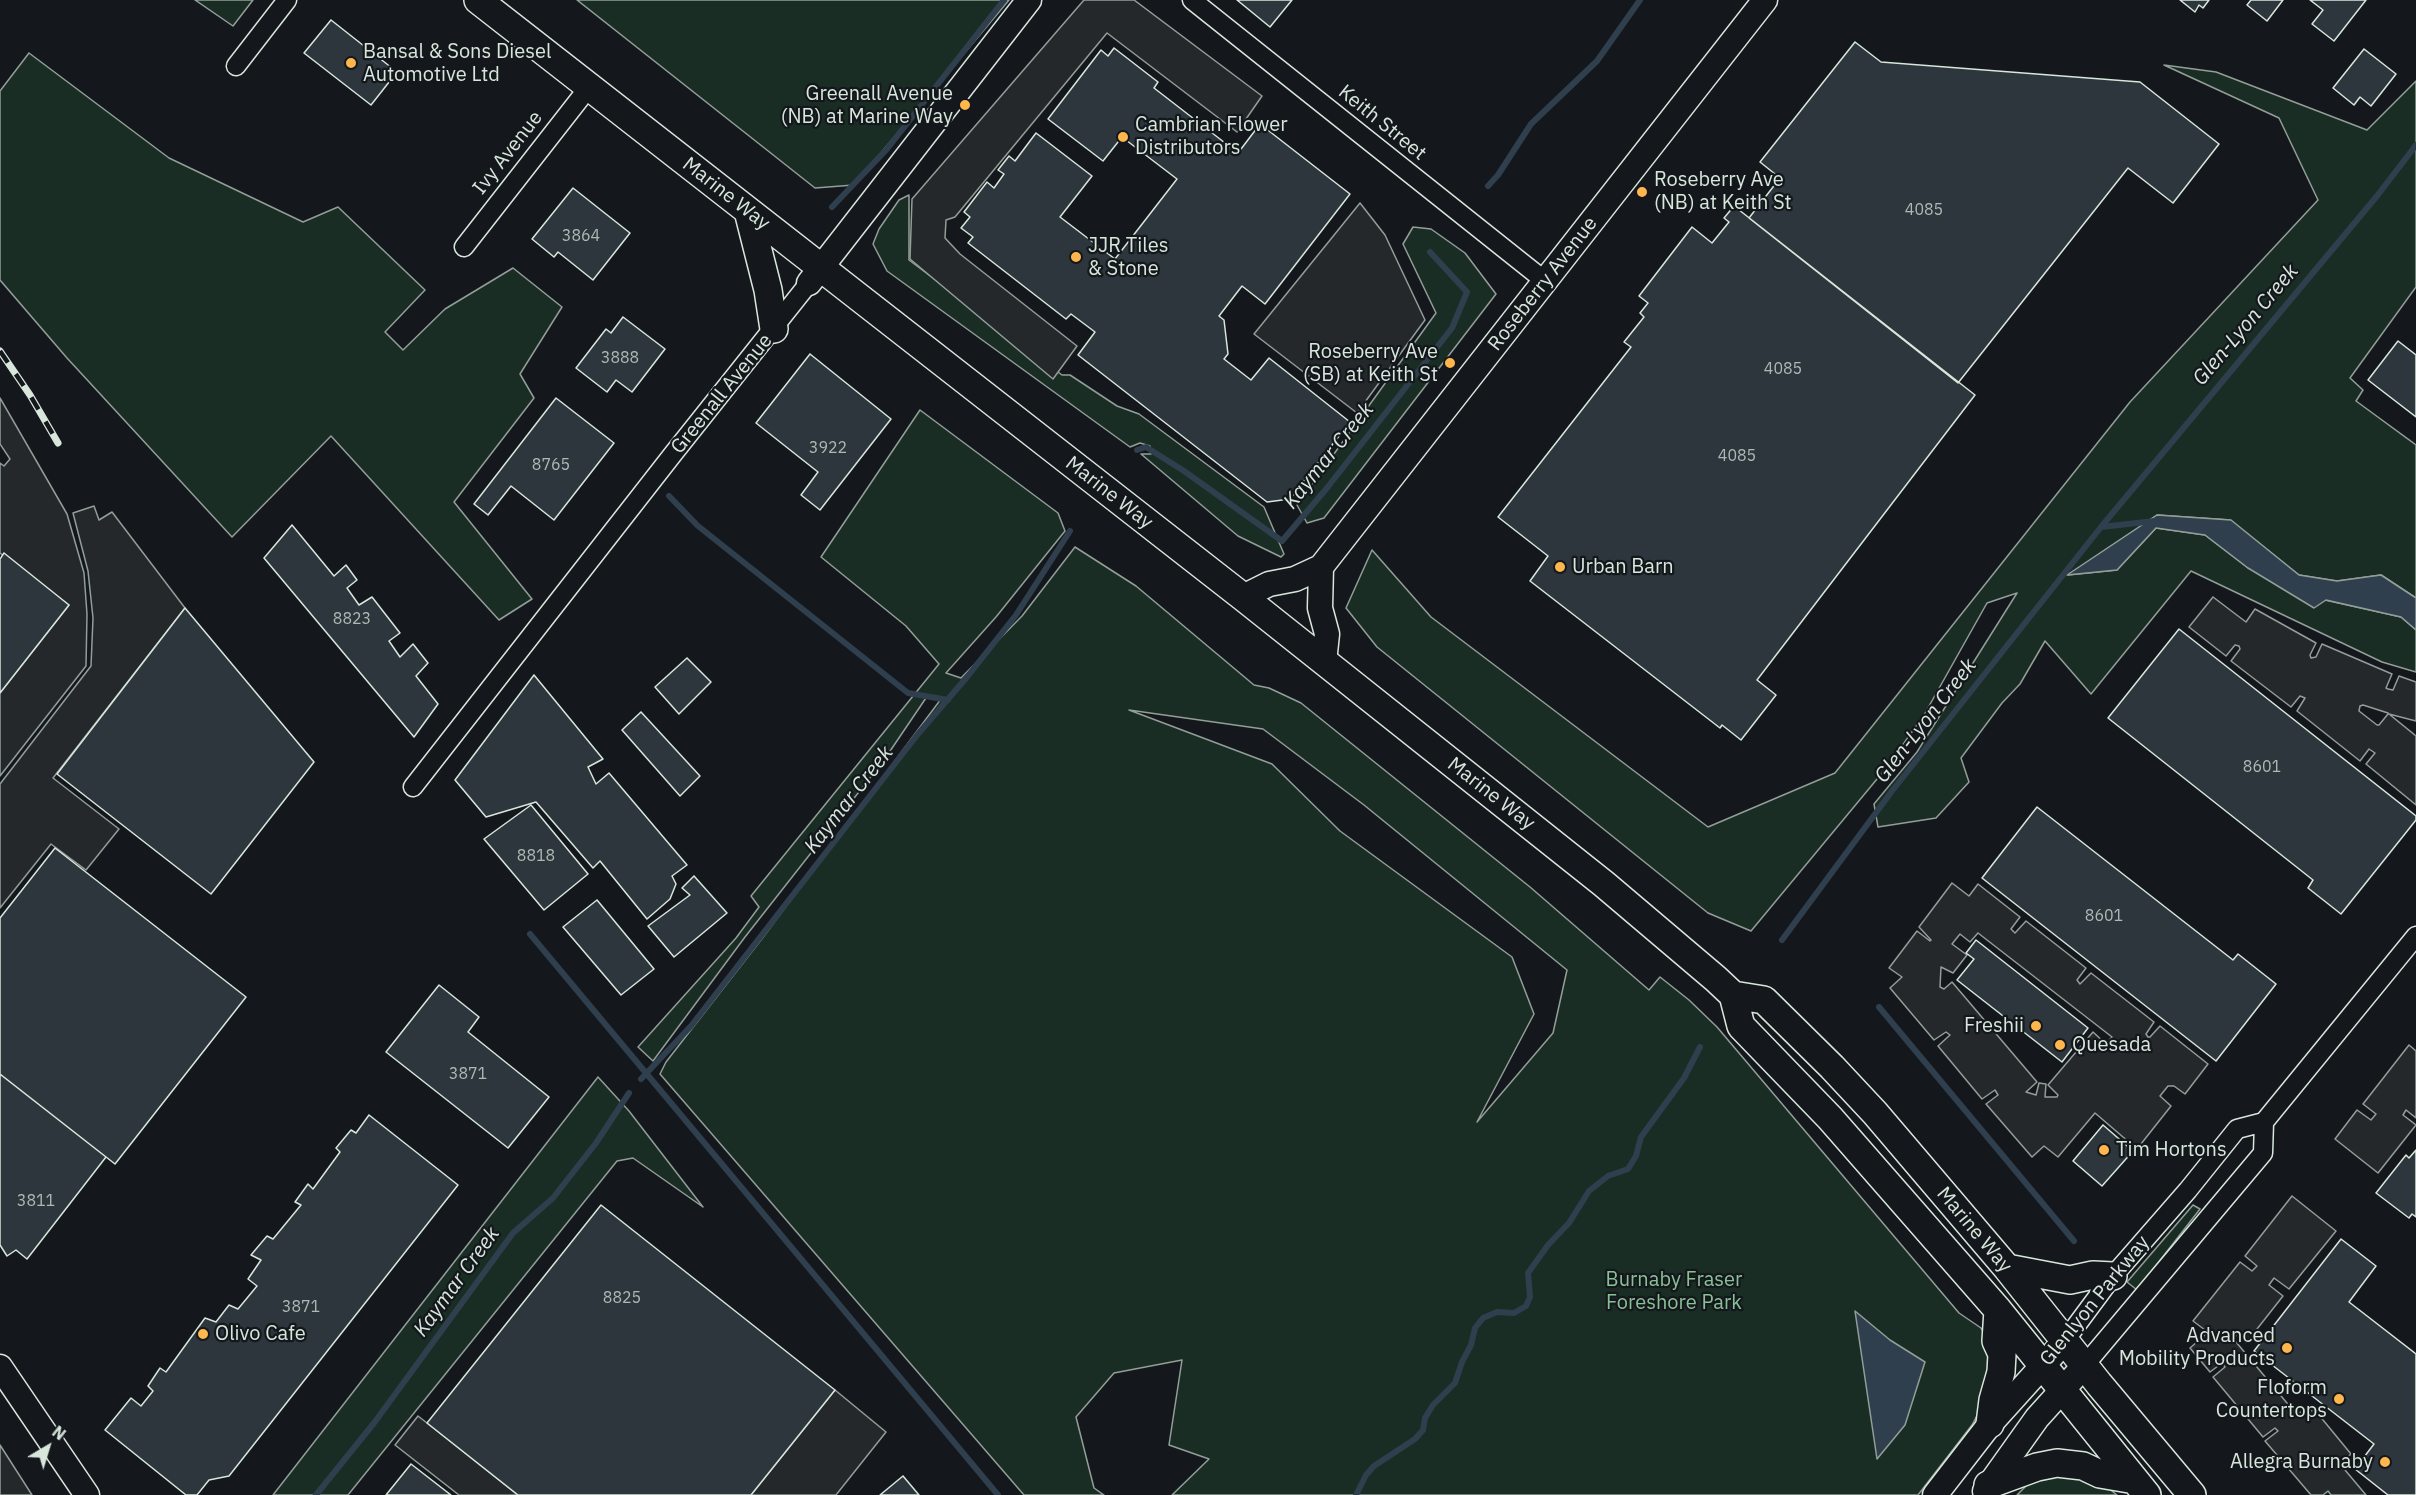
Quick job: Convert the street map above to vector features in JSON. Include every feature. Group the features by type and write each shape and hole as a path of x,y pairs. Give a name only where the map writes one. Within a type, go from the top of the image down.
{"main road":[{"name":"Marine Way","path":"478,0 748,211 815,276 1243,597 1604,884 1733,995 1764,1000 1875,1113 2007,1268 2064,1342 2192,1495"},
{"path":"748,211 768,290 774,328"},
{"name":"Marine Way","path":"1733,995 1741,1026 1830,1119 1998,1310 2141,1488"},
{"path":"2007,1268 2070,1280 2093,1275 2113,1276"},
{"path":"1990,1424 2001,1372 2002,1354 1996,1341 1998,1310"},
{"path":"1985,1490 2037,1467 2057,1463 2083,1466 2141,1488"}],"street":[{"path":"236,66 287,0"},
{"name":"Greenall Avenue","path":"413,787 1029,0"},
{"name":"Keith Street","path":"1192,0 1545,281"},
{"name":"Roseberry Avenue","path":"1243,597 1269,584 1295,579 1321,567 1765,0"},
{"name":"Ivy Avenue","path":"464,247 589,87"},
{"path":"1321,567 1320,608 1327,634 1324,662"},
{"path":"2264,1122 2416,936"},
{"name":"Glenlyon Parkway","path":"1935,1495 1990,1424 2064,1342 2113,1276 2188,1190 2237,1129 2264,1122 2263,1153 2063,1391 2037,1418 1985,1490"},
{"path":"0,1367 87,1495"}],"green space":[{"path":"195,0 253,0 233,26"},
{"path":"577,0 1009,0 854,185 815,188"},
{"path":"29,53 169,158 303,222 338,207 425,290 385,332 403,350 445,309 513,268 562,307 520,374 534,398 454,502 532,599 499,620 331,436 232,537 67,358 0,280 0,91"},
{"path":"2164,65 2216,72 2367,130 2416,81 2416,287 2350,378 2363,390 2356,401 2416,445 2416,598 2381,575 2337,581 2299,575 2230,520 2157,515 2068,575 2117,570 2156,528 2205,535 2248,568 2325,600 2401,617 2416,630 2416,672 2382,662 2191,571 2091,694 2045,641 2020,684 2002,703 1961,758 1969,782 1936,818 1878,827 1874,804 1917,752 2017,593 1987,603 1924,715 1887,767 1751,931 1708,913 1377,647 1346,608 1372,550 1431,617 1708,827 1835,773 2130,402 2318,200 2279,118"},
{"path":"909,195 909,260 1062,375 1070,375 1117,406 1139,414 1264,507 1284,554 1281,557 1238,536 1141,454 1151,454 1150,446 1140,443 1130,447 887,271 873,244 879,229 899,200"},
{"path":"1413,227 1431,229 1465,253 1496,294 1324,518 1307,523 1297,505 1436,313 1403,244"},
{"name":"Burnaby Fraser Foreshore Park","path":"920,410 1058,513 1065,531 996,617 946,673 961,678 1022,616 1075,547 1136,586 1254,685 1269,688 1301,703 1530,887 1649,990 1660,977 1689,1000 1717,1027 1959,1313 1981,1328 1984,1333 1993,1359 1980,1410 1972,1425 1918,1495 1172,1495 1209,1459 1169,1445 1182,1360 1114,1373 1076,1417 1094,1488 1104,1495 1024,1495 660,1074 666,1062 764,936 941,699 928,695 884,760 745,937 653,1061 638,1047 736,938 759,907 751,896 939,664 906,626 821,557","holes":["1129,710 1263,729 1364,805 1567,970 1553,1033 1477,1122 1534,1014 1512,957 1340,831 1272,764"]},
{"path":"598,1077 629,1111 703,1207 633,1158 617,1161 348,1495 273,1495"},
{"path":"2193,1205 2200,1209 2137,1290 2127,1282"},
{"path":"2058,1472 2107,1487 2117,1495 2017,1495 2028,1484"}],"shaded area":[{"path":"1084,0 1134,0 1262,96 1237,132 1107,33 955,217 946,220 945,238 960,254 1077,346 1053,379 910,259 912,199"},
{"path":"1360,203 1385,235 1425,320 1357,413 1254,334"},
{"path":"0,398 67,514 84,573 87,614 86,666 0,776 0,693 69,605 0,553 0,463 4,466 10,459 0,444"},
{"path":"94,506 99,520 112,512 185,608 53,778 119,829 86,870 51,844 0,908 0,784 91,666 93,618 88,571 73,513"},
{"path":"2213,597 2246,622 2255,609 2316,643 2310,655 2311,658 2316,657 2322,644 2392,674 2386,688 2388,689 2393,690 2399,676 2416,682 2416,721 2389,714 2416,736 2416,805 2366,764 2375,753 2369,749 2360,761 2297,711 2305,698 2300,696 2291,707 2231,661 2240,649 2239,646 2235,645 2226,656 2189,627","holes":["2363,705 2388,713 2377,725 2359,711 2360,706"]},
{"path":"1952,883 1969,896 1978,884 2020,917 2011,929 2015,933 2026,921 2086,968 2077,980 2080,984 2091,973 2154,1022 2146,1034 2148,1037 2160,1026 2208,1064 2185,1094 2174,1086 2168,1086 2160,1096 2171,1106 2137,1149 2095,1113 2058,1157 2044,1146 2032,1157 1986,1104 1998,1095 1995,1090 1982,1099 1938,1046 1950,1035 1946,1032 1934,1040 1890,988 1902,977 1889,968 1917,931 1931,940 1919,927","holes":["1978,933 2112,1037 2106,1044 2093,1032 2048,1085 2058,1095 2057,1097 2045,1097 2046,1084 2039,1083 2036,1095 2026,1092 2037,1082 1952,982 1944,989 1940,987 1941,967 1953,973 1967,955 1952,944 1960,934 1970,942"]},
{"path":"2409,1045 2416,1051 2416,1118 2406,1110 2403,1115 2416,1125 2378,1173 2335,1139 2357,1110 2371,1120 2376,1114 2363,1104"},
{"path":"2292,1196 2336,1231 2289,1289 2274,1278 2269,1285 2283,1296 2246,1343 2233,1333 2231,1336 2297,1415 2308,1406 2312,1411 2314,1409 2351,1454 2340,1464 2366,1495 2331,1495 2328,1491 2323,1495 2311,1495 2265,1441 2278,1431 2275,1428 2263,1437 2213,1377 2225,1367 2222,1363 2210,1372 2190,1348 2206,1334 2205,1330 2193,1321 2240,1262 2252,1271 2257,1266 2245,1256"},
{"path":"835,1390 886,1432 836,1495 751,1495"},
{"path":"418,1416 518,1495 459,1495 395,1445"},
{"path":"0,1445 32,1495 0,1495"}],"water":[{"path":"2157,515 2231,520 2299,575 2337,581 2381,575 2416,598 2416,630 2401,617 2326,600 2314,608 2248,568 2205,535 2156,528 2117,570 2067,575"},
{"path":"1855,1311 1890,1340 1925,1362 1905,1425 1877,1459"}],"building":[{"path":"1237,0 1292,0 1270,27"},
{"path":"2180,0 2209,0 2203,8 2199,5 2195,12"},
{"path":"2251,0 2283,0 2267,21 2247,5"},
{"path":"2310,0 2366,0 2334,41 2312,24 2323,10"},
{"name":"Bansal & Sons Diesel Automotive Ltd","path":"331,20 397,72 371,105 304,53"},
{"path":"1855,42 1881,62 2140,82 2219,144 2173,203 2128,168 1958,383 1749,218 1780,178 1760,162"},
{"path":"1114,48 1158,82 1154,88 1238,153 1260,124 1350,194 1265,304 1242,286 1219,316 1224,320 1228,354 1224,359 1251,380 1269,358 1350,422 1290,499 1267,502 1078,355 1095,332 1071,314 1066,319 968,243 973,237 961,228 970,217 964,212 987,182 994,188 1004,174 998,170 1009,156 1015,161 1036,133 1092,176 1060,217 1115,259 1177,179 1122,137 1103,161 1048,119 1101,50 1108,56"},
{"path":"2364,49 2396,74 2371,106 2360,97 2354,105 2333,88"},
{"path":"573,188 630,233 593,280 558,252 554,257 532,239"},
{"path":"1734,206 1975,395 1757,680 1776,695 1741,740 1722,725 1720,728 1530,581 1548,556 1498,517 1631,347 1624,342 1644,317 1640,313 1648,303 1639,296 1692,227 1712,243 1729,222 1724,218"},
{"path":"623,317 665,349 632,392 616,380 607,392 576,368 606,329 611,333"},
{"path":"2398,341 2416,355 2416,417 2368,380"},
{"path":"810,354 891,419 820,510 801,495 818,472 756,423"},
{"path":"556,398 614,443 554,520 511,486 488,515 474,504"},
{"path":"292,525 334,576 346,565 357,580 347,588 359,605 372,597 400,633 389,641 400,657 413,644 428,663 416,676 438,704 414,737 264,558"},
{"path":"4,553 69,605 0,693 0,559"},
{"path":"185,608 314,762 211,894 57,774"},
{"path":"2179,629 2416,816 2416,820 2341,914 2308,888 2313,880 2108,718"},
{"path":"687,658 711,682 679,714 655,687"},
{"path":"534,675 603,759 588,767 596,784 609,773 687,865 672,876 676,884 670,899 647,919 600,861 593,868 536,802 486,817 455,780"},
{"path":"641,712 700,776 680,796 622,730"},
{"path":"531,805 588,874 544,910 484,839"},
{"path":"2037,807 2233,960 2238,954 2276,984 2216,1061 1982,878"},
{"path":"55,848 246,997 115,1164 0,1074 0,918"},
{"path":"694,876 727,913 674,957 648,926 690,895 682,888"},
{"path":"597,900 654,969 621,995 563,927"},
{"path":"1976,940 2088,1028 2062,1062 1957,980 1974,959 1966,953"},
{"path":"439,985 479,1017 468,1032 549,1097 508,1148 386,1052"},
{"path":"0,1074 106,1157 27,1259 16,1250 7,1256 0,1245"},
{"path":"369,1115 458,1185 229,1476 209,1480 197,1495 186,1495 105,1430 131,1398 141,1406 153,1391 148,1386 160,1368 166,1372 205,1318 216,1322 229,1305 238,1309 257,1286 248,1279 261,1260 251,1255 267,1236 273,1239 301,1205 295,1202 308,1184 313,1189 340,1152 336,1148 351,1130 356,1133"},
{"path":"2103,1125 2133,1151 2102,1186 2073,1161"},
{"path":"2416,1150 2416,1217 2412,1214 2409,1218 2376,1193 2406,1155 2409,1158"},
{"path":"601,1205 835,1390 751,1495 518,1495 427,1423"},
{"path":"2341,1239 2376,1266 2349,1302 2416,1354 2416,1495 2388,1495 2355,1469 2374,1444 2254,1351"},
{"path":"411,1464 451,1495 386,1495"},
{"path":"903,1476 919,1495 880,1495"}],"waterway":[{"path":"832,207 887,149 1004,0"},
{"name":"Kaymar Creek","path":"1488,186 1498,175 1531,124 1597,61 1640,0"},
{"name":"Glen-Lyon Creek","path":"2101,527 2377,196 2416,145"},
{"name":"Kaymar Creek","path":"1137,450 1146,447 1184,471 1282,541 1327,488 1452,328 1467,292 1430,252"},
{"path":"669,496 698,526 908,693 948,700"},
{"name":"Glen-Lyon Creek","path":"1782,940 1892,791 2101,527 2155,521"},
{"name":"Kaymar Creek","path":"641,1079 691,1026 918,734 1016,615 1070,531"},
{"path":"530,934 998,1495"},
{"path":"1879,1007 2074,1241"},
{"name":"Glen-Lyon Creek","path":"1356,1495 1366,1475 1374,1466 1415,1439 1423,1430 1425,1418 1433,1405 1455,1383 1471,1345 1475,1328 1483,1318 1497,1312 1514,1313 1526,1306 1530,1297 1528,1273 1548,1245 1569,1223 1589,1191 1608,1176 1628,1169 1636,1156 1641,1137 1684,1078 1700,1047"},
{"name":"Kaymar Creek","path":"316,1495 374,1423 513,1233 553,1198 596,1143 629,1093"}],"railway":[{"path":"0,351 30,395 58,443"}],"place":[{"name":"Bansal & Sons Diesel Automotive Ltd","path":"351,63"},
{"name":"Greenall Avenue (NB) at Marine Way","path":"965,105"},
{"name":"Cambrian Flower Distributors","path":"1123,137"},
{"name":"Roseberry Ave (NB) at Keith St","path":"1642,192"},
{"name":"JJR Tiles & Stone","path":"1076,257"},
{"name":"Roseberry Ave (SB) at Keith St","path":"1450,363"},
{"name":"Urban Barn","path":"1560,567"},
{"name":"Freshii","path":"2036,1026"},
{"name":"Quesada","path":"2060,1045"},
{"name":"Tim Hortons","path":"2104,1150"},
{"name":"Olivo Cafe","path":"203,1334"},
{"name":"Advanced Mobility Products","path":"2287,1348"},
{"name":"Floform Countertops","path":"2339,1399"},
{"name":"Allegra Burnaby","path":"2385,1462"}]}
